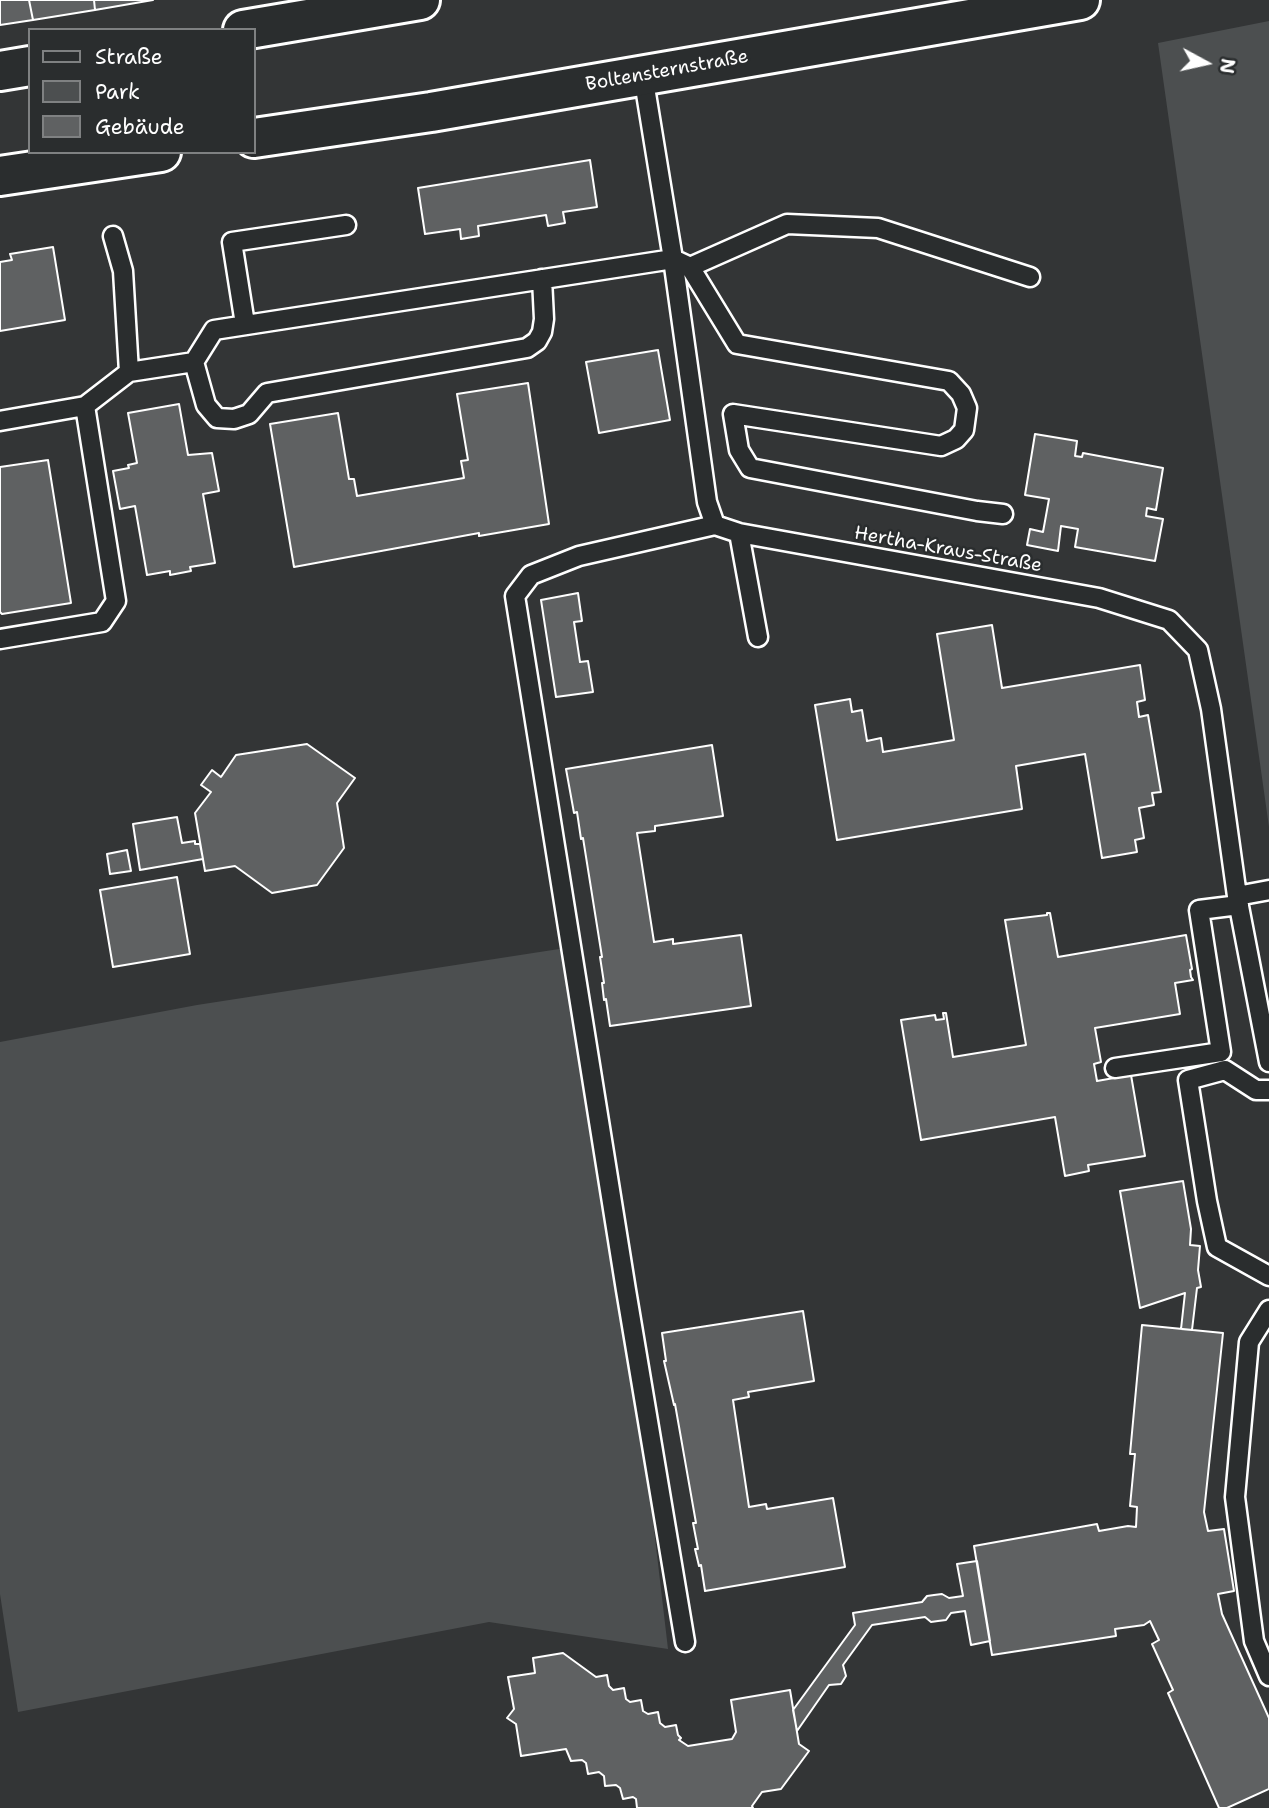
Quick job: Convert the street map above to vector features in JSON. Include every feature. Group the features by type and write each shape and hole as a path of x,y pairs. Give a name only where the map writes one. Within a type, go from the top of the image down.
{"main road":[{"path":"255,28 420,0"},
{"name":"Boltensternstraße","path":"256,138 431,112 1080,0"},
{"path":"0,71 28,66"},
{"path":"0,176 148,154"}],"lane":[{"path":"643,75 681,263 707,502 715,526 579,556 531,575 515,596 685,1642"},
{"path":"542,279 542,332 537,341 527,348 267,393 249,414 234,419 217,418 206,405 194,362 214,330 542,279 681,263 788,224 878,228 1030,277"},
{"path":"245,324 232,242 346,225"},
{"path":"113,236 124,271 129,372"},
{"path":"681,263 737,344 949,381 961,394 967,408 964,430 956,439 941,446 733,414 739,450 750,468 1003,514"},
{"path":"0,421 85,406 129,372 194,362"},
{"path":"0,639 102,622 116,601 85,406"},
{"name":"Hertha-Kraus-Straße","path":"715,526 739,533 1099,598 1169,620 1198,650 1211,709 1238,900 1269,1062"},
{"path":"739,533 758,637"},
{"path":"1115,1068 1221,1052 1199,910 1269,890"},
{"path":"1269,1090 1256,1090 1225,1070 1188,1080 1217,1247 1269,1276"},
{"path":"1269,1310 1249,1342 1234,1497 1254,1641 1269,1676"}],"green space":[{"path":"1269,21 1269,827 1158,43"},
{"path":"572,947 626,1290 668,1649 489,1622 18,1712 0,1594 0,1042 197,1005"}],"building":[{"path":"0,0 29,0 33,20 0,25"},
{"path":"29,0 94,0 95,10 33,20"},
{"path":"94,0 153,0 95,10"},
{"path":"590,160 597,207 563,212 565,223 548,226 546,215 478,226 479,236 461,239 460,229 425,234 418,188"},
{"path":"53,247 65,320 0,331 0,262 12,260 10,254"},
{"path":"658,350 670,420 599,433 586,362"},
{"path":"528,383 549,524 479,536 479,533 294,567 270,424 338,413 349,479 354,479 357,496 464,478 461,461 468,460 457,394"},
{"path":"179,404 188,455 212,453 219,491 203,494 215,563 190,567 191,571 170,575 170,571 147,575 135,506 120,509 113,471 129,468 128,465 137,463 128,413"},
{"path":"1035,434 1077,441 1075,456 1082,457 1083,453 1163,468 1156,510 1147,508 1146,516 1163,519 1155,561 1075,547 1078,529 1061,526 1058,551 1027,545 1030,529 1043,532 1049,499 1025,495"},
{"path":"48,460 71,603 2,614 0,467"},
{"path":"578,593 582,621 574,622 580,662 588,661 593,692 556,697 541,600"},
{"path":"992,625 1002,688 1140,665 1145,700 1137,702 1139,717 1148,715 1161,792 1152,793 1154,805 1139,808 1144,838 1135,840 1137,852 1102,858 1085,754 1016,766 1022,809 837,840 815,705 850,699 852,712 862,710 867,741 881,738 883,752 954,740 937,634"},
{"path":"307,744 355,778 337,803 344,848 317,885 272,893 235,866 205,871 195,813 211,792 201,785 212,770 221,777 236,755"},
{"path":"712,745 723,816 655,826 655,831 637,833 654,942 673,939 673,944 741,935 751,1006 610,1026 606,999 604,1000 602,957 583,838 581,839 577,812 574,813 566,769"},
{"path":"177,817 182,843 195,841 195,844 200,844 203,859 140,870 133,824"},
{"path":"127,850 131,871 110,874 107,854"},
{"path":"177,877 190,954 113,967 100,890"},
{"path":"1050,913 1058,957 1186,935 1193,980 1175,983 1180,1014 1095,1028 1101,1062 1094,1064 1097,1081 1131,1075 1145,1156 1088,1165 1089,1171 1065,1176 1055,1117 921,1140 901,1020 935,1015 936,1020 944,1019 943,1013 946,1013 953,1057 1026,1045 1005,920"},
{"path":"1183,1181 1191,1229 1190,1245 1200,1246 1198,1270 1201,1287 1197,1288 1192,1330 1181,1329 1185,1293 1140,1308 1120,1191"},
{"path":"803,1311 814,1381 748,1392 749,1397 733,1400 749,1507 766,1504 767,1509 833,1498 845,1567 705,1591 701,1565 699,1566 695,1549 698,1549 693,1523 696,1523 675,1404 664,1361 662,1333"},
{"path":"1142,1325 1223,1333 1204,1512 1208,1531 1224,1529 1234,1591 1218,1594 1222,1614 1269,1718 1269,1789 1227,1808 1219,1808 1168,1693 1173,1690 1152,1644 1159,1640 1150,1621 1144,1625 1115,1629 1116,1636 992,1655 974,1546 1097,1524 1099,1531 1136,1527 1137,1507 1130,1506 1135,1454 1130,1454"},
{"path":"977,1561 990,1641 971,1645 965,1611 951,1613 946,1620 931,1622 925,1617 872,1625 843,1665 846,1676 841,1684 829,1685 797,1731 793,1710 855,1625 853,1613 922,1602 927,1596 963,1596 957,1564"},
{"path":"563,1653 596,1677 607,1675 609,1686 613,1690 624,1688 626,1699 630,1702 641,1700 643,1711 648,1714 658,1712 660,1723 665,1727 676,1725 681,1738 679,1740 688,1746 732,1739 736,1732 731,1700 790,1690 799,1744 809,1751 781,1789 762,1792 753,1808 637,1808 636,1799 623,1799 620,1788 616,1785 605,1786 604,1776 599,1772 588,1774 586,1763 582,1760 571,1761 566,1749 521,1756 516,1724 507,1718 514,1709 508,1677 535,1673 533,1658"}]}
